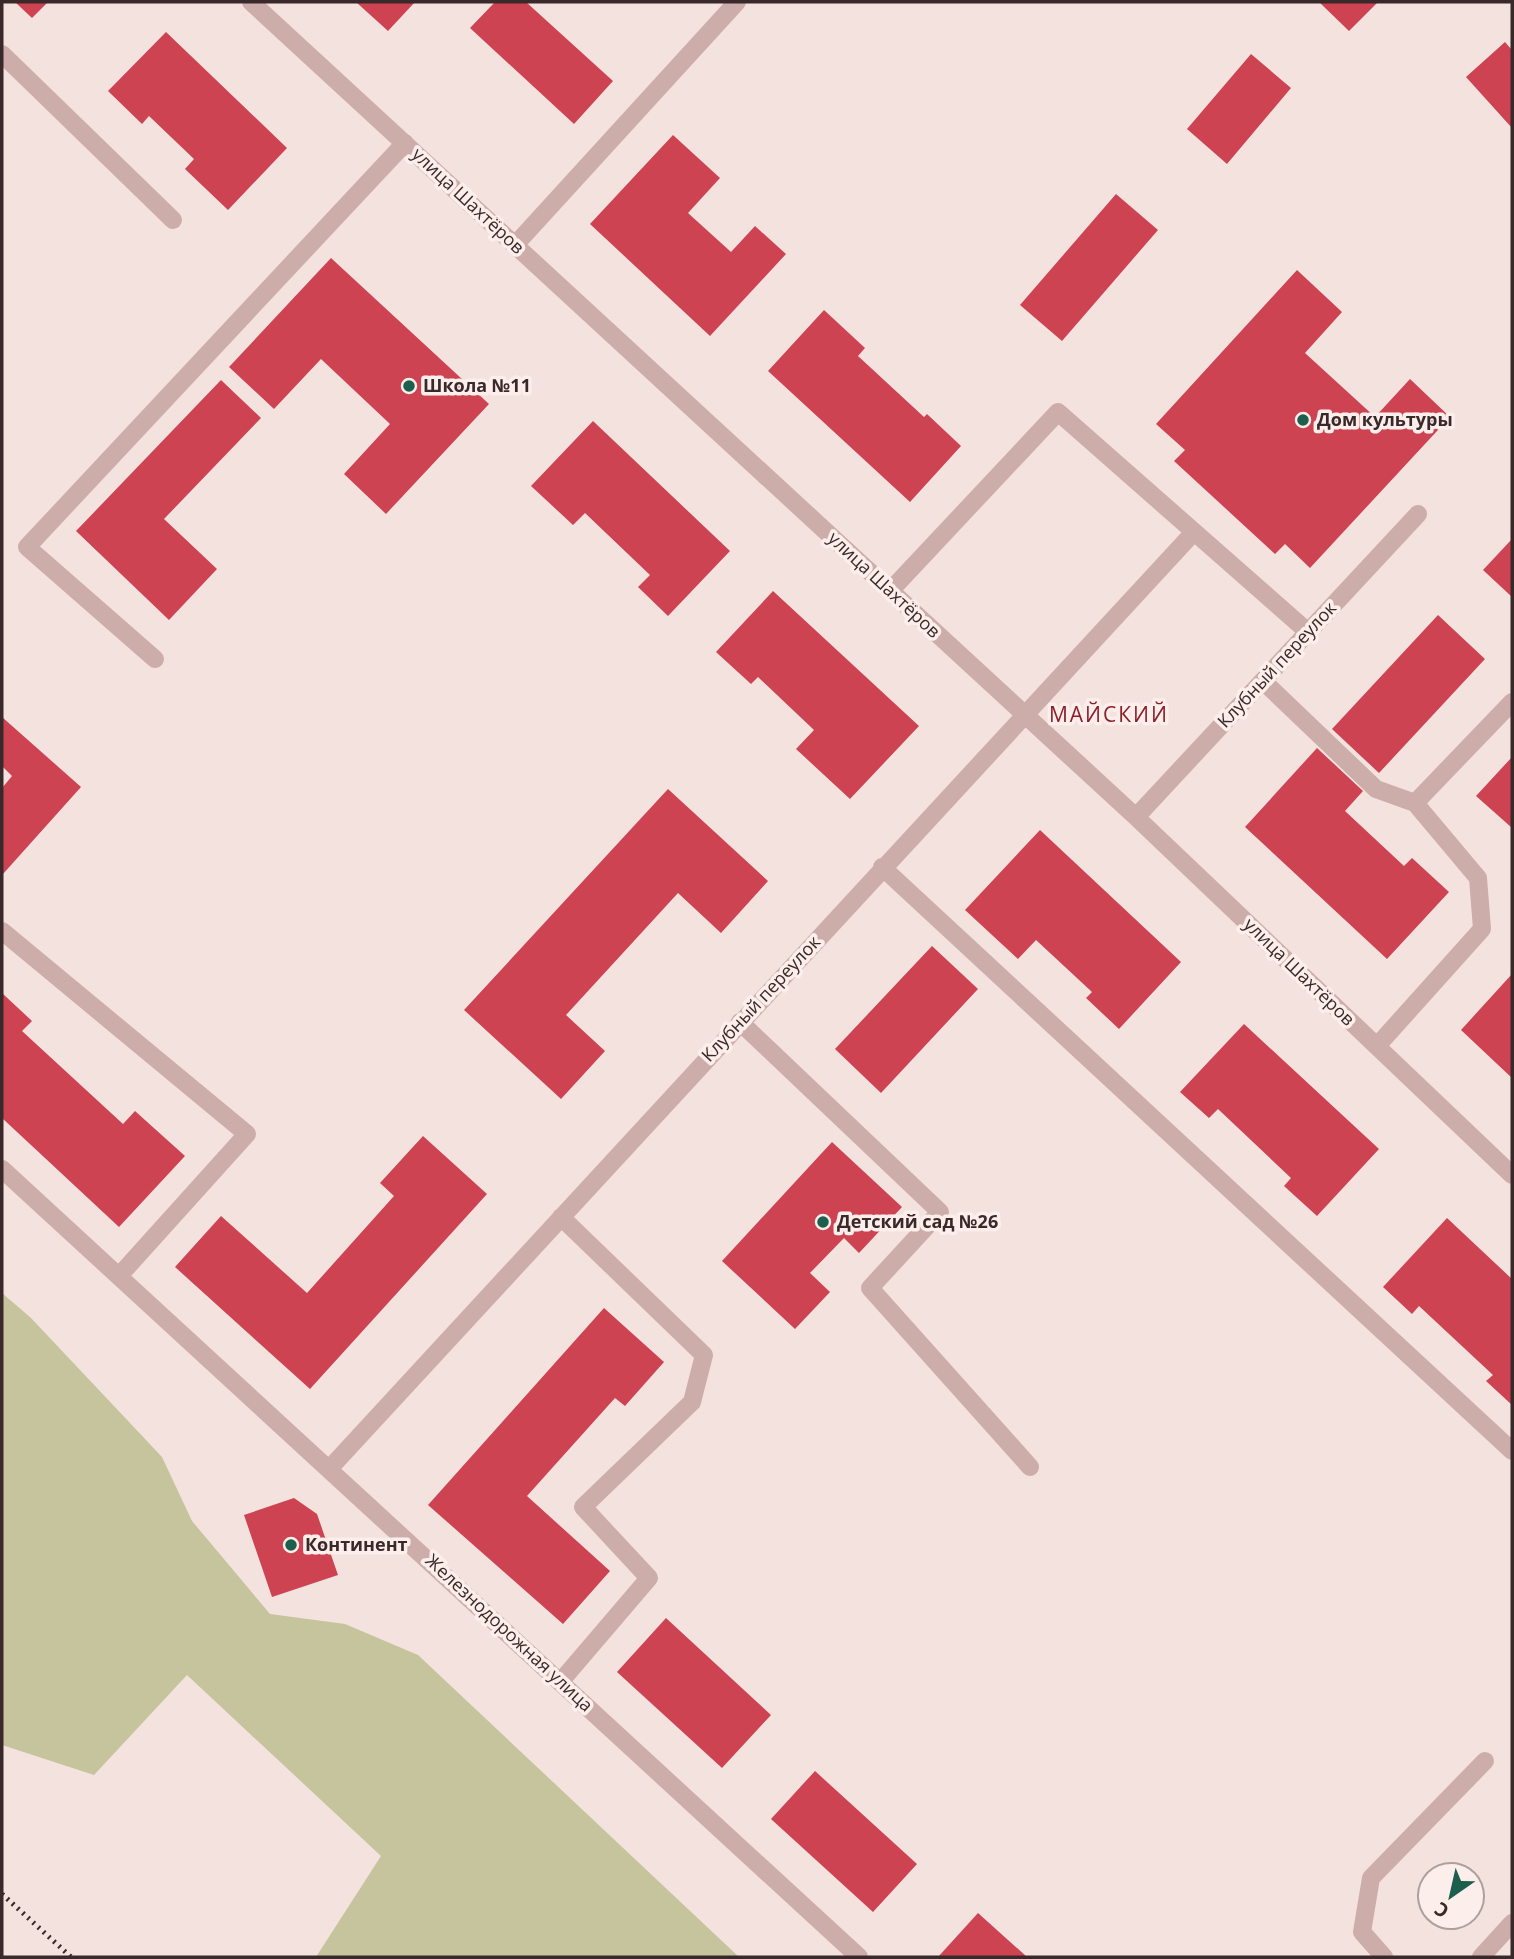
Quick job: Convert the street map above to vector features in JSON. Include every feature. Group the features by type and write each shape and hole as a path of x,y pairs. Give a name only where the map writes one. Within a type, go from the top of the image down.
{"street":[{"name":"улица Шахтёров","path":"251,2 1136,817 1512,1175"},
{"path":"515,245 737,2"},
{"path":"2,54 173,220"},
{"path":"155,659 27,547 405,143"},
{"path":"890,591 1058,412 1308,632"},
{"name":"Клубный переулок","path":"1136,817 1418,514"},
{"name":"Клубный переулок","path":"330,1468 1023,714 1194,532"},
{"path":"1263,681 1376,789 1415,803 1478,878 1482,929 1377,1046"},
{"path":"1415,803 1512,702"},
{"path":"882,867 1512,1451"},
{"path":"2,931 247,1134 119,1276"},
{"path":"740,1022 940,1212 870,1288 1031,1467"},
{"name":"Железнодорожная улица","path":"2,1169 859,1957"},
{"path":"561,1217 704,1355 692,1402 583,1507 649,1578 561,1681"},
{"path":"1384,1957 1362,1932 1371,1878 1485,1761"},
{"path":"1482,1957 1512,1923"}],"green space":[{"path":"2,1293 31,1318 162,1457 192,1521 270,1614 345,1624 418,1655 739,1957 316,1957 381,1856 187,1675 94,1775 2,1745"}],"building":[{"path":"15,2 48,2 32,18"},
{"path":"356,2 415,2 388,31"},
{"path":"495,2 526,2 613,81 574,124 470,28"},
{"path":"1319,2 1378,2 1349,31"},
{"path":"166,32 287,148 228,210 185,169 194,159 149,116 142,124 108,91"},
{"path":"1505,42 1512,50 1512,128 1466,77"},
{"path":"1251,54 1291,88 1227,164 1187,129"},
{"path":"673,135 720,178 688,213 731,252 755,226 786,254 710,336 590,224"},
{"path":"1116,194 1158,230 1062,341 1020,305"},
{"name":"Школа №11","path":"331,258 489,404 386,514 344,474 390,424 321,359 274,409 229,367"},
{"name":"Дом культуры","path":"1297,270 1342,312 1305,353 1375,417 1410,379 1450,417 1310,568 1285,544 1275,554 1174,461 1185,450 1156,424"},
{"path":"824,310 865,348 858,356 924,417 927,414 961,446 910,502 768,371"},
{"path":"221,380 261,418 164,519 217,569 169,620 76,531"},
{"path":"593,421 730,551 668,616 638,587 650,575 585,513 573,525 531,486"},
{"path":"1512,539 1512,597 1483,570"},
{"path":"773,591 919,726 850,799 796,749 814,730 758,677 751,684 716,652"},
{"path":"1438,615 1485,659 1379,773 1332,729"},
{"path":"2,717 81,787 3,874 2,788 12,776 2,766"},
{"path":"1317,748 1363,791 1345,811 1404,866 1412,858 1449,892 1387,959 1245,827"},
{"path":"1512,757 1512,826 1511,827 1476,796"},
{"path":"668,789 768,881 721,933 678,893 566,1015 605,1051 561,1099 464,1010"},
{"path":"1040,830 1181,962 1119,1029 1086,998 1092,992 1036,940 1018,959 965,910"},
{"path":"932,946 978,989 881,1093 835,1049"},
{"path":"1512,974 1512,1078 1461,1030"},
{"path":"2,993 32,1021 22,1031 123,1124 135,1111 185,1156 119,1227 2,1118"},
{"path":"1244,1024 1379,1149 1317,1216 1284,1186 1291,1178 1218,1109 1209,1118 1180,1092"},
{"path":"423,1136 487,1194 310,1389 175,1267 221,1216 307,1293 394,1196 380,1183"},
{"name":"Детский сад №26","path":"832,1142 902,1207 859,1253 844,1238 810,1273 830,1292 795,1329 722,1261"},
{"path":"1447,1218 1512,1279 1512,1405 1486,1381 1493,1375 1419,1306 1412,1314 1383,1287"},
{"path":"604,1308 664,1362 625,1406 615,1398 527,1496 610,1571 563,1624 428,1505"},
{"name":"Континент","path":"294,1498 317,1514 338,1575 272,1597 244,1515"},
{"path":"666,1618 771,1715 722,1768 617,1672"},
{"path":"815,1771 917,1864 873,1912 771,1819"},
{"path":"978,1913 1027,1957 938,1957"}],"railway":[{"path":"2,1894 71,1957"}],"place":[{"name":"Школа №11","path":"409,386"},
{"name":"Дом культуры","path":"1303,420"},
{"name":"Детский сад №26","path":"823,1222"},
{"name":"Континент","path":"291,1545"}],"district":[{"name":"МАЙСКИЙ","path":"1109,715"}]}
